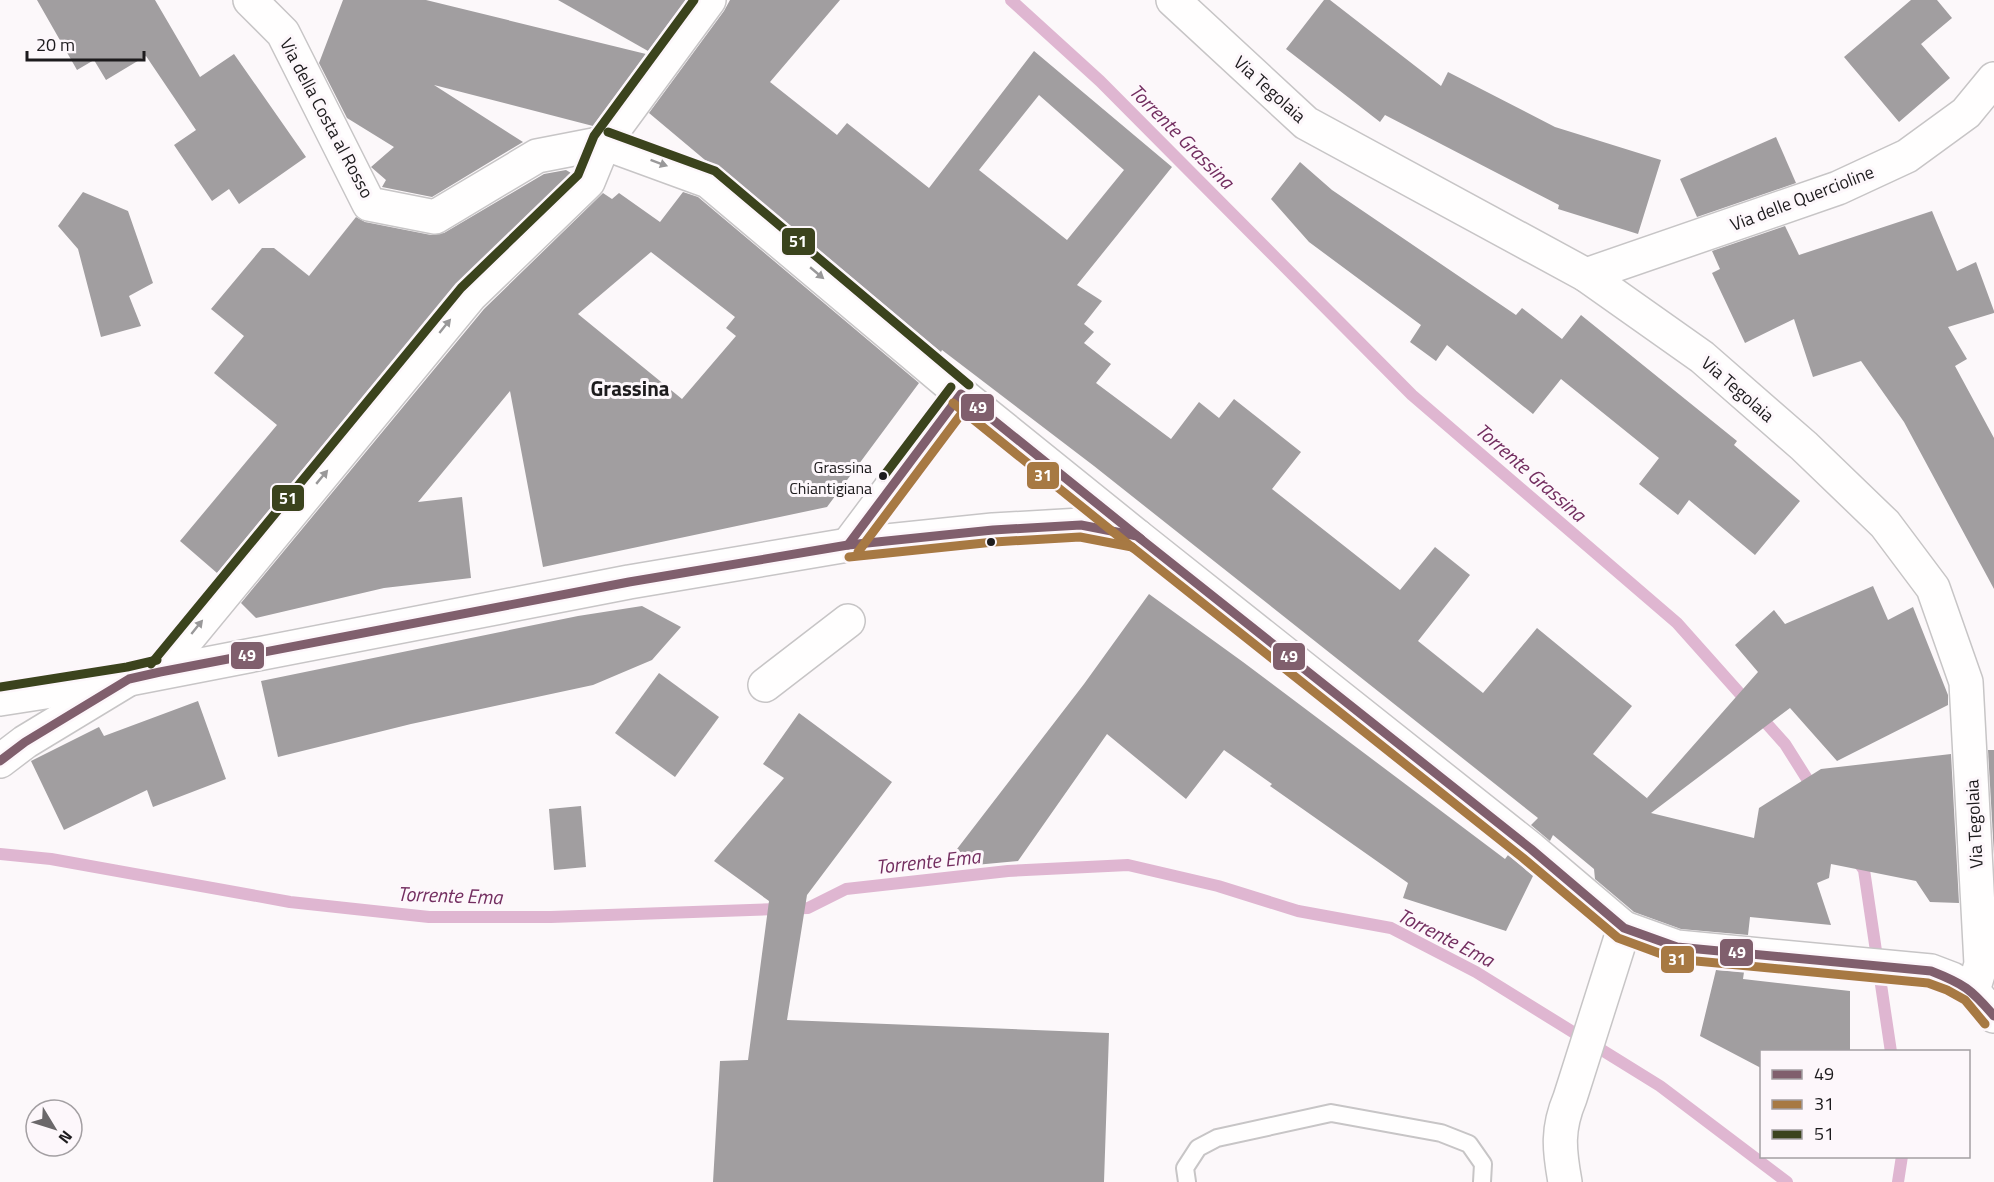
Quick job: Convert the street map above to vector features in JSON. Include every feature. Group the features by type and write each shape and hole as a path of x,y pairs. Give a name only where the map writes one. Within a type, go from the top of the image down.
{"street":[{"name":"Via della Costa al Rosso","path":"250,0 283,33 369,204 435,217 537,156 604,143"},
{"path":"0,761 25,742 145,676 470,296 588,182 604,143 709,0"},
{"name":"Via Tegolaia","path":"1173,0 1306,123 1586,275 1702,357 1804,446 1885,524 1933,588 1966,682 1981,964 1972,991"},
{"name":"Via delle Quercioline","path":"1586,275 1838,188 1907,156 1966,113 1994,79"},
{"path":"604,143 708,182 961,394 1532,849 1624,928 1677,947 1931,971 1952,979 1972,991 1994,1016"},
{"path":"848,545 961,394"},
{"path":"0,699 145,676 629,582 848,545 993,530 1081,525 1137,536"},
{"path":"765,685 848,621"},
{"path":"1565,1182 1560,1156 1562,1119 1624,928"}],"lane":[{"path":"1187,1182 1185,1168 1198,1148 1217,1138 1331,1113 1441,1133 1469,1144 1483,1164 1482,1182"}],"building":[{"path":"37,0 155,0 200,77 234,54 306,157 239,204 229,189 212,201 174,145 196,130 146,56 106,80 94,60 77,70"},
{"path":"343,0 426,0 646,54 593,126 434,85 523,142 432,197 382,187 386,180 371,167 394,147 347,118 319,63"},
{"path":"558,0 686,0 648,51"},
{"path":"730,0 840,0 770,82 837,135 847,123 929,188 1034,51 1172,167 1077,285 1102,301 1084,324 1094,332 1084,343 1111,364 1096,383 1171,439 1199,402 1219,418 1234,399 1301,452 1272,489 1400,590 1435,547 1470,575 1418,641 1483,693 1537,628 1632,706 1593,754 1648,799 1758,672 1735,645 1774,610 1785,624 1873,586 1888,620 1913,607 1948,695 1948,705 1837,761 1790,708 1651,813 1754,838 1759,808 1821,769 1951,754 1959,903 1930,902 1916,881 1831,864 1829,878 1817,883 1831,925 1750,917 1748,935 1681,929 1634,912 1595,879 1594,869 1553,835 1550,841 1531,825 1538,818 1094,466 942,350 941,352 720,167 705,160 649,113","holes":["1039,95 1124,170 1067,240 979,170"]},
{"path":"1324,0 1330,0 1441,86 1448,72 1555,127 1661,160 1638,234 1558,209 1559,205 1385,115 1380,122 1286,49"},
{"path":"1911,0 1937,0 1952,18 1921,44 1950,78 1899,122 1844,57"},
{"path":"1776,137 1796,183 1697,217 1680,179"},
{"path":"1300,162 1332,190 1516,315 1522,308 1562,339 1581,315 1737,441 1734,445 1800,501 1755,555 1689,500 1678,515 1639,484 1659,458 1561,379 1533,414 1447,345 1436,361 1410,342 1421,325 1309,242 1271,199"},
{"path":"566,170 571,173 456,284 217,573 180,541 277,425 214,373 244,336 211,309 262,248 274,248 309,276 356,217 365,222 431,235 444,233 544,174"},
{"path":"83,192 128,211 153,283 129,296 141,326 101,337 78,249 58,226"},
{"path":"683,192 698,197 919,383 827,507 543,567 510,391 418,502 462,497 471,578 384,588 256,618 241,603 484,309 603,193 612,199 619,193 660,222","holes":["651,252 735,317 726,328 736,336 682,399 578,314"]},
{"path":"1932,211 1957,271 1976,262 1994,311 1994,313 1948,327 1967,359 1955,366 1994,438 1994,589 1904,422 1861,361 1813,377 1794,319 1745,343 1712,273 1720,269 1712,251 1785,226 1799,255"},
{"path":"1149,594 1505,859 1508,855 1533,876 1506,931 1403,898 1408,883 1270,786 1272,784 1224,750 1186,799 1107,734 1018,861 975,865 957,849 1084,684"},
{"path":"642,606 681,627 652,660 593,685 411,724 278,757 261,681 578,616"},
{"path":"659,673 719,717 675,777 615,733"},
{"path":"198,701 226,779 153,807 147,790 64,830 31,761 99,727 104,736"},
{"path":"799,713 892,782 807,895 787,1020 1109,1033 1104,1182 713,1182 720,1061 748,1060 769,901 714,861 784,778 763,764"},
{"path":"1988,750 1994,750 1994,855"},
{"path":"581,806 586,867 554,870 549,809"},
{"path":"1716,970 1744,972 1743,979 1850,991 1850,1050 1760,1050 1760,1067 1700,1036"}],"waterway":[{"name":"Torrente Grassina","path":"1011,0 1100,81 1412,395 1677,623 1785,744 1814,790"},
{"name":"Torrente Ema","path":"0,854 51,859 290,902 429,917 551,917 808,908 846,889 1008,871 1128,865 1218,886 1298,911 1391,928 1476,972 1660,1086 1787,1182"},
{"name":"Torrente Grassina","path":"1856,859 1864,870 1891,1050"},
{"name":"Torrente Grassina","path":"1898,1182 1902,1158"}],"transit line":[{"name":"51","path":"151,664 461,288 578,175 594,136 694,0"},
{"name":"51","path":"608,132 715,171 969,385"},
{"name":"51","path":"883,477 951,387"},
{"name":"49","path":"848,545 961,394 1141,539"},
{"name":"31","path":"858,552 971,401"},
{"name":"31","path":"953,403 1133,548"},
{"name":"49","path":"0,761 25,742 129,679 160,672 629,582 848,545 993,530 1081,525 1137,536 1531,849 1624,928 1677,947 1931,971 1966,988 1994,1016"},
{"name":"31","path":"849,557 994,542 1080,537 1132,547 1523,858 1618,938 1675,959 1928,983 1965,1000 1985,1024"},
{"name":"51","path":"0,687 127,667 157,660"}],"place":[{"name":"Grassina Chiantigiana","path":"883,476"}],"district":[{"name":"Grassina","path":"630,388"}]}
